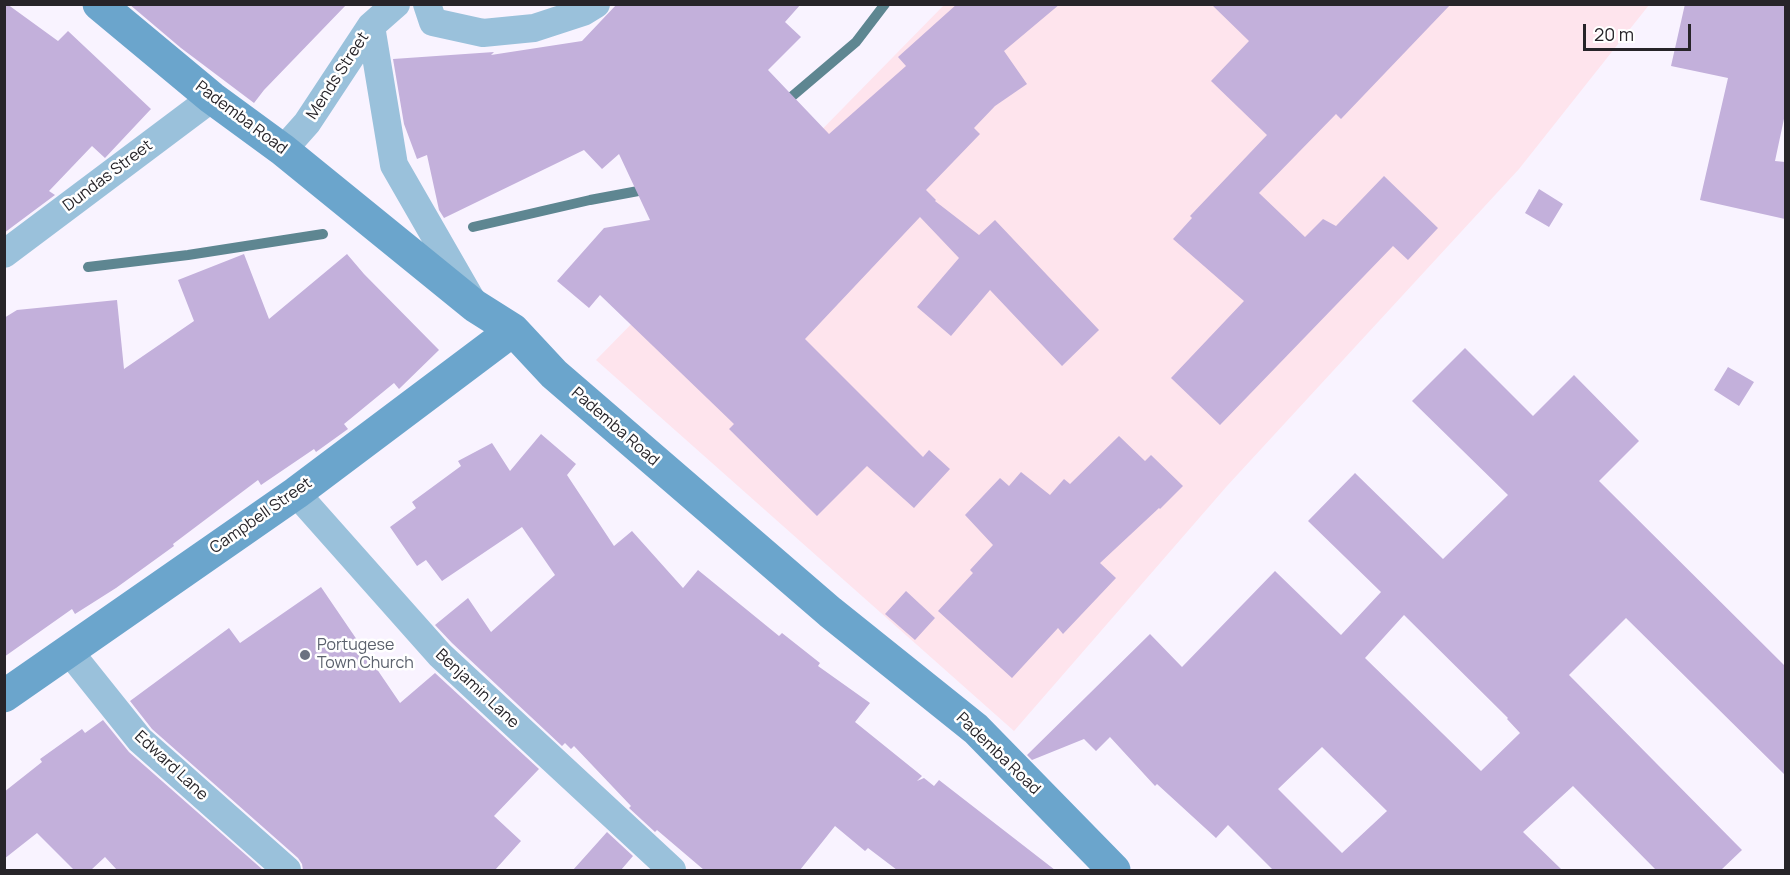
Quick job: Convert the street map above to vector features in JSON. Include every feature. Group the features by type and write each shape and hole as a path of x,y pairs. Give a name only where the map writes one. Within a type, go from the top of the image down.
{"main road":[{"name":"Pademba Road","path":"99,4 212,98 283,150 475,306 513,330 554,374 830,612 976,729 1114,870"},
{"name":"Campbell Street","path":"4,696 296,493 513,330"}],"street":[{"name":"Mends Street","path":"283,150 307,123 371,27 396,4"},
{"path":"427,4 433,22 483,33 534,28 583,12 596,4"},
{"path":"371,27 394,165 475,306"},
{"name":"Dundas Street","path":"4,254 212,98"},
{"name":"Benjamin Lane","path":"296,493 440,655 672,870"},
{"name":"Edward Lane","path":"68,650 140,740 287,870"}],"shaded area":[{"path":"944,5 1649,5 1519,169 1227,486 1014,731 596,360"}],"building":[{"path":"4,4 58,41 68,31 151,109 105,158 92,146 49,191 55,195 4,233"},
{"path":"129,4 347,4 254,103 181,48"},
{"path":"617,4 801,4 785,22 801,37 768,70 829,134 906,66 898,57 957,4 1060,4 1004,51 1027,84 995,106 974,128 980,134 926,190 935,201 979,235 995,220 1099,330 1062,366 990,290 951,336 917,307 959,258 920,217 805,339 923,457 929,450 950,469 914,508 867,466 817,516 729,429 734,424 600,295 589,308 557,281 604,228 650,220 619,154 602,169 584,150 444,218 439,210 427,155 417,159 404,124 393,59 494,52 491,55 582,41"},
{"path":"1211,4 1451,4 1341,119 1336,114 1259,193 1305,237 1323,219 1336,226 1384,176 1438,228 1408,260 1393,246 1220,425 1171,378 1244,301 1173,239 1192,218 1190,216 1267,135 1211,81 1249,41"},
{"path":"1685,4 1785,4 1785,114 1775,161 1785,162 1785,219 1700,200 1728,78 1671,66"},
{"path":"1539,189 1563,204 1549,227 1525,213"},
{"path":"244,254 269,319 347,254 439,350 399,389 394,383 344,424 348,429 316,452 314,449 261,485 258,480 116,588 75,614 72,609 4,657 4,318 17,310 117,300 124,369 194,321 178,280"},
{"path":"1465,348 1533,416 1574,375 1639,441 1599,481 1785,666 1785,775 1626,618 1569,675 1742,850 1721,870 1656,870 1573,786 1523,832 1562,870 1273,870 1228,825 1216,838 1157,784 1155,786 1110,737 1096,751 1084,739 1032,760 1027,755 1150,634 1182,667 1275,571 1341,635 1381,592 1308,521 1355,473 1443,559 1508,495 1412,401","holes":["1404,615 1508,718 1520,733 1481,771 1365,658","1322,747 1387,811 1342,853 1278,789"]},
{"path":"1728,367 1754,382 1739,406 1714,390"},
{"path":"541,434 576,464 567,475 614,546 632,531 683,588 698,570 779,636 782,633 820,663 818,666 870,703 855,722 922,776 917,781 924,778 934,786 939,780 1055,870 897,870 868,848 865,851 835,826 800,870 704,870 657,830 655,832 629,808 631,806 574,746 571,749 565,743 562,746 435,625 468,598 491,632 555,575 522,527 442,581 426,560 417,566 390,527 416,508 412,502 461,466 458,461 492,443 510,471"},
{"path":"1119,436 1145,461 1151,455 1183,486 1100,563 1116,578 1063,634 1058,628 1012,678 938,611 973,573 970,570 993,545 965,515 1000,478 1009,486 1021,472 1050,495 1064,479 1070,484"},
{"path":"321,587 400,703 435,673 539,769 494,816 521,841 495,870 303,870 298,858 152,729 130,701 229,628 240,643"},
{"path":"906,591 935,618 915,640 885,614"},
{"path":"103,720 129,752 263,870 117,870 105,857 91,870 74,870 37,833 4,859 4,792 42,762 40,759 82,729 85,733"},
{"path":"607,832 633,856 621,870 573,870"}],"waterway":[{"path":"783,104 856,42 885,4"},
{"path":"473,227 649,189"},
{"path":"88,267 188,255 323,234"}],"place":[{"name":"Portugese Town Church","path":"305,655"}]}
